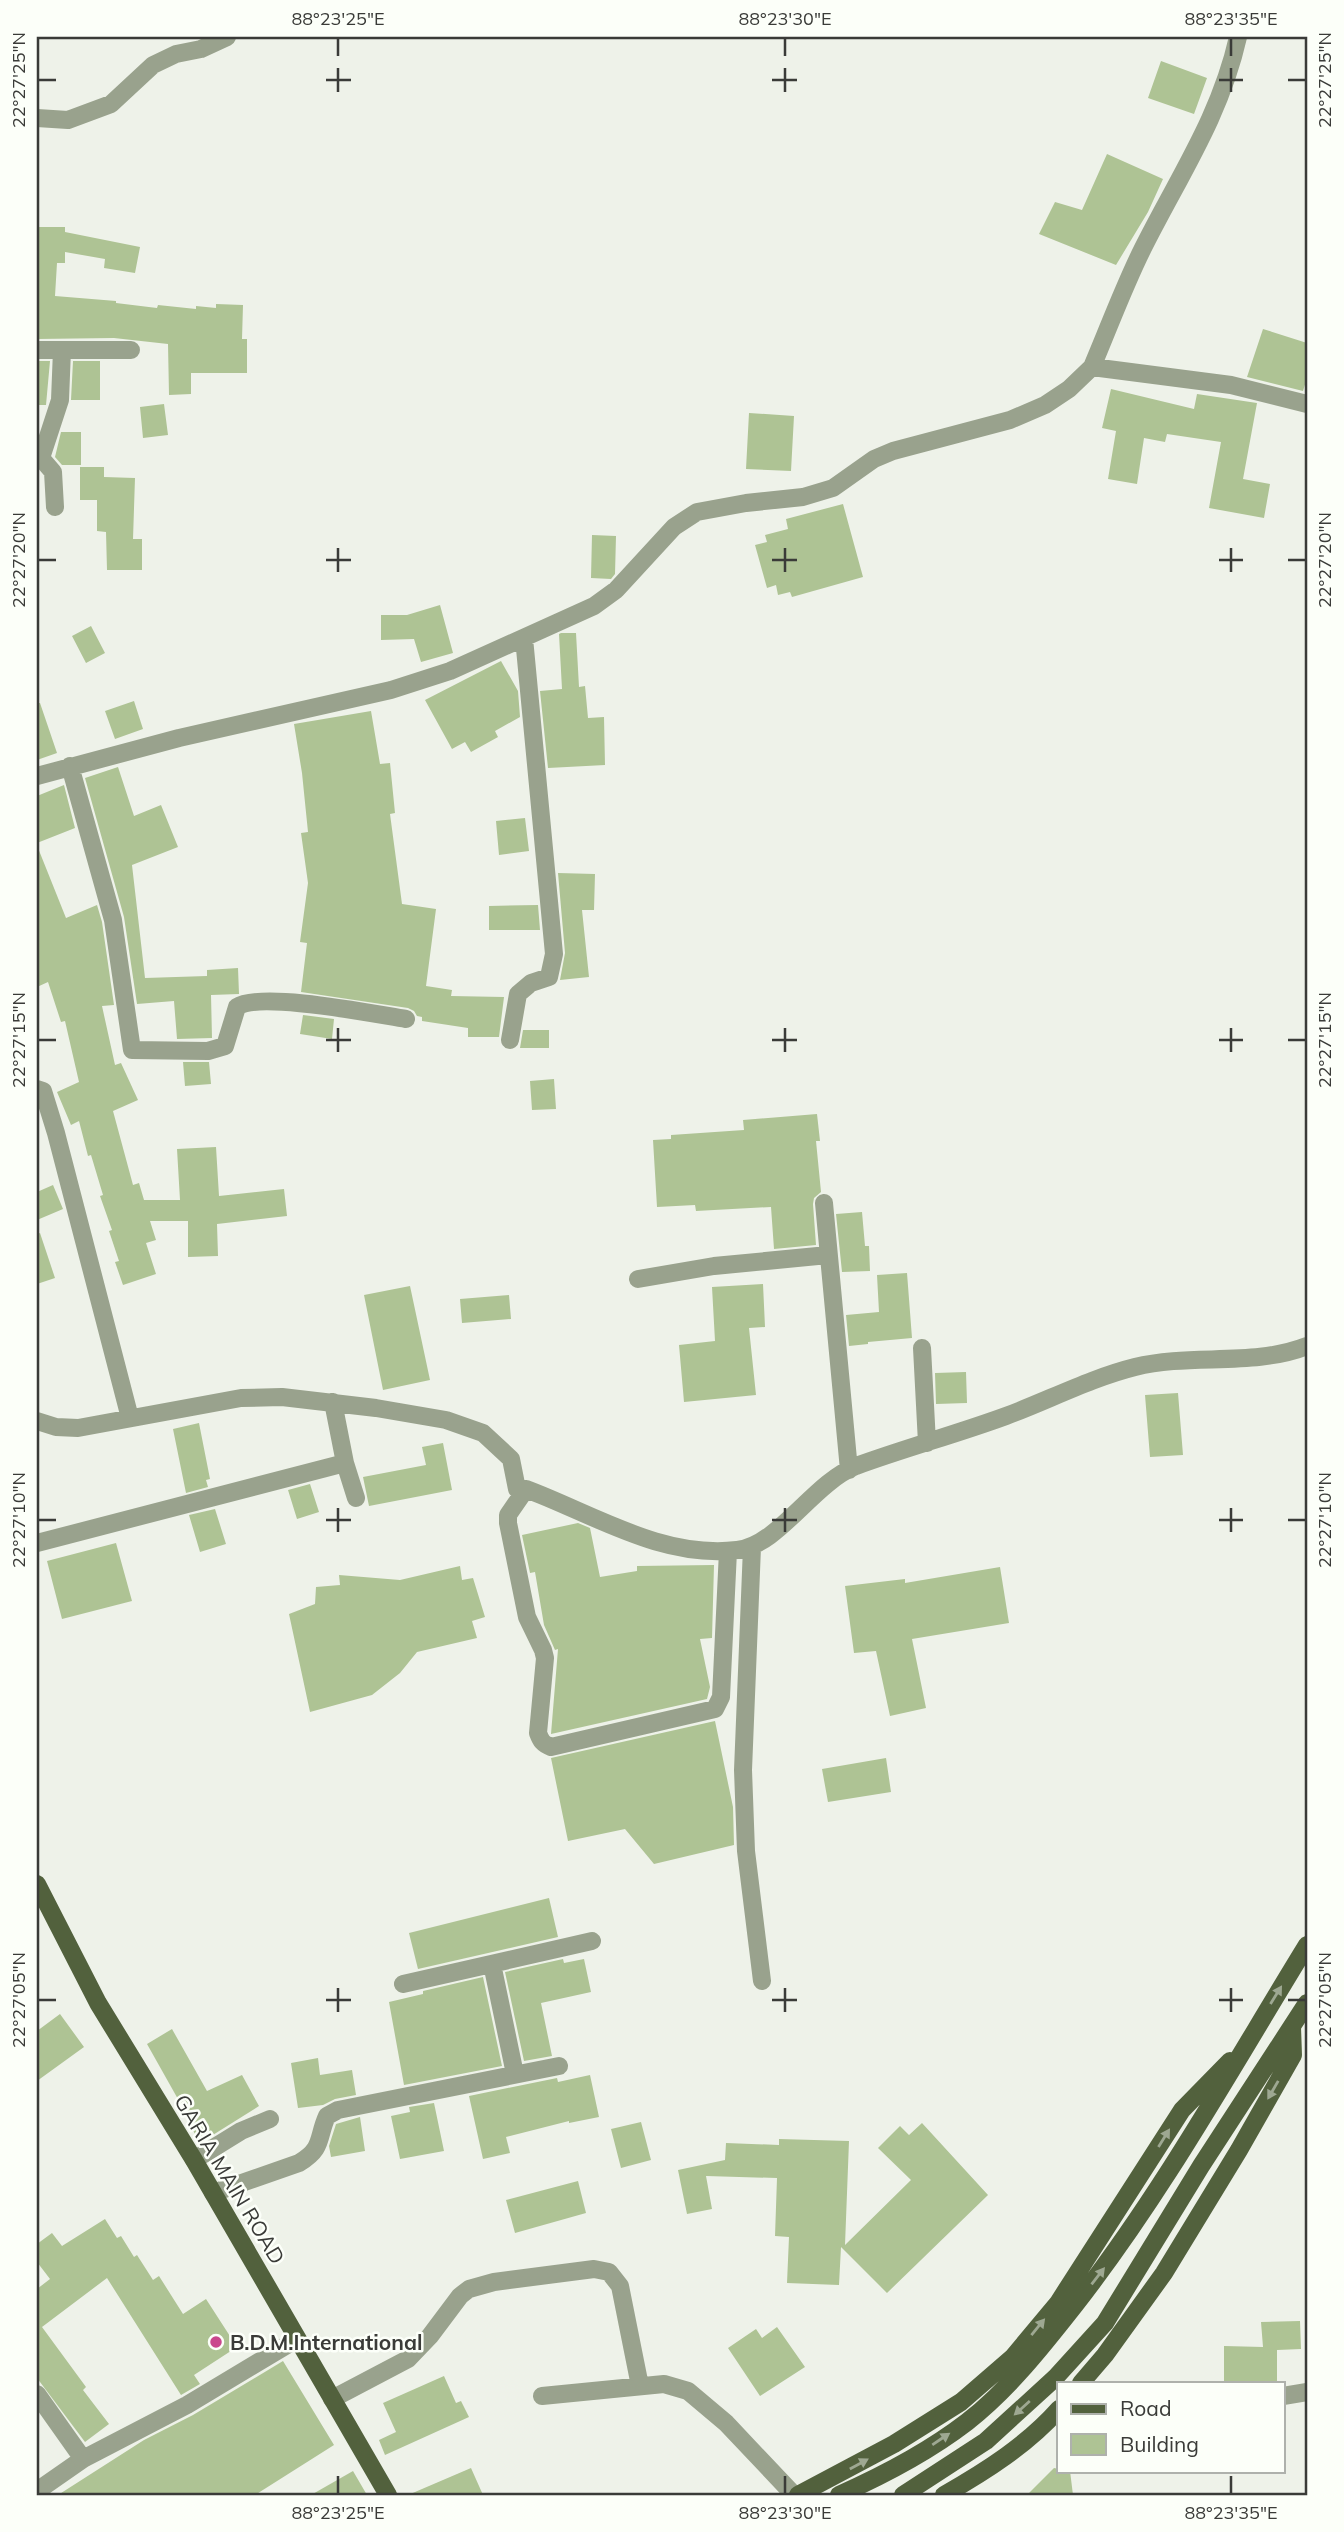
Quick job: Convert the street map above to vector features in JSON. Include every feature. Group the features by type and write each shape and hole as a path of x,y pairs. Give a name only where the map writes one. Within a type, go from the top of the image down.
{"main road":[{"name":"GARIA MAIN ROAD","path":"37,1884 98,2003 194,2160 388,2495"},
{"path":"839,2495 896,2469 968,2421 1030,2362 1119,2248 1224,2085 1307,1945"},
{"path":"903,2495 986,2441 1055,2378 1105,2323 1246,2095 1307,2003"},
{"path":"1082,2382 1105,2355 1164,2273 1239,2150 1293,2055 1292,2027"},
{"path":"796,2495 894,2444 961,2402 1013,2357 1058,2303 1182,2110 1245,2046"},
{"path":"944,2495 995,2466 1057,2411"}],"street":[{"path":"37,118 68,120 111,104 153,65 176,54 201,49 227,37"},
{"path":"37,776 179,738 421,682 572,617 605,598 616,590 674,527 697,512 803,496 833,488 874,459 893,451 1010,420 1045,405 1069,389 1092,367 1143,248 1199,145 1231,67 1238,37"},
{"path":"37,350 131,350"},
{"path":"55,507 53,472 41,458 60,400 62,350"},
{"path":"1092,367 1231,385 1307,404"},
{"path":"510,1040 518,993 549,977 554,954 524,638"},
{"path":"70,766 113,920 132,1050 208,1051 225,1046 237,1007 250,1001 320,1006 406,1019"},
{"path":"37,1089 43,1091 56,1133 130,1418"},
{"path":"824,1203 849,1470"},
{"path":"638,1279 714,1266 828,1255"},
{"path":"37,1421 56,1427 78,1428 241,1398 282,1396 446,1420 471,1428 502,1449 515,1468 517,1489 526,1489 612,1526 658,1542 701,1550 728,1551 752,1547 767,1538 817,1491 849,1470 999,1419 1134,1367 1275,1355 1307,1346"},
{"path":"922,1348 927,1443"},
{"path":"333,1402 345,1463 356,1498"},
{"path":"37,1543 345,1463"},
{"path":"526,1489 508,1515 508,1523 527,1617 545,1658 538,1733 545,1745 551,1747 715,1709 721,1697 728,1551"},
{"path":"752,1547 743,1770 747,1851 762,1981"},
{"path":"403,1984 592,1941"},
{"path":"492,1964 514,2074"},
{"path":"213,2193 310,2157 323,2134 327,2116 338,2110 559,2066"},
{"path":"194,2160 242,2131 270,2119"},
{"path":"332,2399 408,2359 426,2342 460,2296 469,2289 494,2282 594,2269 609,2272 620,2286 640,2386"},
{"path":"37,2491 83,2459 187,2405 297,2339"},
{"path":"542,2396 664,2384 688,2390 702,2400 796,2495"},
{"path":"1284,2396 1307,2392"},
{"path":"37,2395 83,2459"}],"building":[{"path":"1161,61 1207,78 1194,114 1148,98"},
{"path":"1107,154 1163,179 1148,212 1116,265 1039,234 1055,202 1082,210"},
{"path":"37,227 65,227 65,232 140,247 135,273 104,268 105,259 65,252 65,263 57,263 55,296 116,301 157,308 158,305 196,309 196,306 216,308 216,304 243,305 242,339 247,339 247,373 191,373 191,394 169,395 168,344 114,338 37,339"},
{"path":"1263,329 1307,343 1307,378 1303,391 1247,377"},
{"path":"37,361 50,361 46,405 37,405"},
{"path":"73,361 100,361 100,400 71,400"},
{"path":"1111,389 1194,409 1197,394 1257,403 1243,479 1270,484 1264,518 1209,508 1221,442 1167,434 1165,442 1144,438 1137,484 1108,479 1116,431 1102,428"},
{"path":"164,404 168,435 143,438 140,407"},
{"path":"749,413 794,416 791,471 746,469"},
{"path":"61,432 81,432 81,465 62,465 55,457"},
{"path":"80,467 104,467 104,477 135,478 133,539 142,539 142,570 107,570 106,532 97,531 97,500 80,500"},
{"path":"843,504 863,577 792,597 790,592 778,595 776,585 767,588 755,545 767,542 765,535 788,529 786,519"},
{"path":"592,535 616,536 615,574 611,579 591,578"},
{"path":"440,605 453,653 421,662 414,639 381,640 381,615 407,615"},
{"path":"91,626 105,653 86,663 72,636"},
{"path":"561,633 576,633 579,687 585,686 588,718 604,717 605,765 548,768 540,691 562,689"},
{"path":"501,661 518,691 520,717 495,731 498,737 471,752 465,742 452,749 425,700"},
{"path":"134,701 143,729 115,739 105,711"},
{"path":"37,703 40,703 57,753 37,760"},
{"path":"371,711 380,764 390,763 395,813 390,814 402,904 436,909 426,986 452,990 451,996 504,997 499,1037 468,1037 468,1028 422,1021 422,1017 408,1008 301,992 307,943 300,942 308,883 301,833 308,832 294,724"},
{"path":"118,767 134,816 161,805 178,847 132,865 145,978 207,976 207,970 238,968 239,994 211,995 212,1038 177,1039 174,1001 137,1004 124,917 85,778"},
{"path":"64,785 75,828 37,843 37,796"},
{"path":"525,818 529,851 499,855 496,821"},
{"path":"38,848 66,918 97,905 102,922 114,1005 102,1006 115,1065 121,1063 138,1100 113,1111 133,1185 139,1183 144,1200 180,1200 177,1149 216,1147 219,1196 284,1189 287,1216 217,1224 218,1256 188,1257 188,1221 150,1221 156,1240 146,1243 156,1274 123,1285 115,1262 119,1261 109,1231 112,1230 100,1196 103,1195 91,1155 88,1156 79,1121 71,1125 57,1092 79,1082 65,1021 61,1022 48,982 37,987"},
{"path":"558,873 595,874 594,910 582,910 589,977 560,980 565,953"},
{"path":"538,905 540,930 489,930 489,906"},
{"path":"303,1015 334,1019 332,1039 300,1034"},
{"path":"523,1030 549,1030 549,1048 520,1048"},
{"path":"183,1062 209,1062 211,1084 185,1086"},
{"path":"554,1079 556,1109 532,1110 530,1081"},
{"path":"817,1114 820,1141 816,1141 821,1192 814,1198 813,1204 816,1245 774,1249 771,1207 696,1211 695,1205 657,1207 653,1140 671,1139 671,1135 744,1130 743,1120"},
{"path":"53,1185 63,1209 37,1220 37,1192"},
{"path":"862,1212 865,1246 869,1246 870,1271 842,1272 836,1214"},
{"path":"40,1233 55,1278 37,1284 37,1234"},
{"path":"907,1273 912,1338 849,1346 846,1315 879,1312 877,1275"},
{"path":"763,1284 765,1327 749,1328 756,1395 684,1402 679,1345 715,1341 712,1287"},
{"path":"410,1286 430,1380 383,1390 364,1295"},
{"path":"509,1295 511,1319 462,1323 460,1299"},
{"path":"966,1372 967,1403 936,1404 935,1373"},
{"path":"1178,1393 1183,1455 1150,1457 1145,1395"},
{"path":"199,1423 210,1479 206,1480 208,1487 186,1493 173,1429"},
{"path":"443,1443 452,1490 369,1506 363,1477 426,1465 422,1447"},
{"path":"310,1484 319,1512 297,1519 288,1490"},
{"path":"215,1509 226,1544 200,1552 189,1515"},
{"path":"578,1523 590,1528 600,1577 637,1571 637,1566 714,1565 712,1638 700,1639 710,1687 707,1699 551,1734 558,1649 555,1650 544,1625 535,1572 530,1573 522,1535"},
{"path":"116,1543 132,1601 62,1619 47,1561"},
{"path":"460,1566 462,1580 473,1578 485,1617 472,1621 477,1638 417,1652 400,1673 372,1695 310,1712 289,1614 315,1604 316,1587 340,1585 339,1575 400,1580"},
{"path":"1000,1567 1009,1623 912,1639 926,1708 890,1716 876,1651 854,1653 845,1586 905,1579 905,1583"},
{"path":"715,1721 733,1807 734,1845 654,1864 625,1829 568,1841 551,1758"},
{"path":"886,1758 891,1792 828,1802 822,1769"},
{"path":"549,1898 558,1937 418,1969 409,1933"},
{"path":"563,1959 564,1963 584,1959 591,1992 541,2003 552,2056 524,2061 505,1972"},
{"path":"483,1977 502,2066 404,2085 389,2002"},
{"path":"60,2014 84,2047 37,2081 37,2031"},
{"path":"172,2029 207,2091 242,2075 259,2106 200,2143 147,2044"},
{"path":"318,2058 320,2075 352,2070 356,2095 335,2099 323,2105 298,2108 291,2063"},
{"path":"590,2075 599,2117 569,2121 506,2137 510,2153 483,2159 469,2096 557,2078 558,2082"},
{"path":"434,2103 444,2151 400,2159 391,2116 410,2112 409,2107"},
{"path":"360,2117 365,2151 331,2157 329,2146 336,2124"},
{"path":"641,2122 651,2160 621,2168 611,2129"},
{"path":"922,2123 988,2195 887,2293 841,2247 839,2285 787,2283 789,2237 775,2236 777,2178 706,2176 712,2209 687,2214 678,2170 725,2160 726,2143 779,2145 779,2139 849,2141 845,2245 911,2180 878,2148 900,2126 909,2135"},
{"path":"578,2181 586,2213 515,2233 506,2200"},
{"path":"105,2219 117,2238 121,2236 134,2257 137,2255 153,2280 159,2276 183,2314 206,2299 237,2347 194,2375 200,2384 181,2395 107,2278 42,2327 86,2387 83,2390 109,2424 85,2442 37,2378 37,2289 50,2279 37,2262 37,2244 52,2233 62,2246"},
{"path":"1300,2321 1301,2349 1277,2350 1277,2382 1224,2382 1224,2346 1263,2347 1261,2322"},
{"path":"777,2327 805,2367 760,2396 728,2348 756,2329 762,2338"},
{"path":"283,2361 334,2445 255,2495 58,2495 144,2440 193,2415"},
{"path":"444,2376 456,2403 461,2401 469,2417 385,2455 379,2440 396,2432 383,2403"},
{"path":"471,2468 483,2495 408,2495"},
{"path":"1054,2468 1057,2472 1070,2472 1073,2495 1027,2495"},
{"path":"353,2471 367,2495 311,2495"}],"place":[{"name":"B.D.M.International","path":"216,2342"}]}
